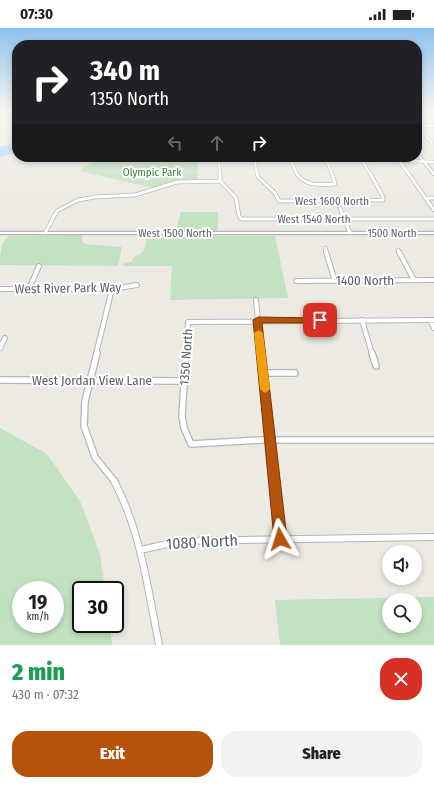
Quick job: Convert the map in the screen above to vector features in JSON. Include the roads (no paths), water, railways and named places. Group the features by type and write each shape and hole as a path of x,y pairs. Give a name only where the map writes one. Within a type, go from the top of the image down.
{"main road":[{"path":"422,159 434,174"}],"street":[{"path":"45,233 57,211 78,200 95,197 135,195 178,182 220,181 220,162"},
{"name":"West 1600 North","path":"255,162 258,177 275,193 278,200 281,201 383,200 383,197 363,162"},
{"path":"291,162 296,175 307,184 334,184 335,181 327,162"},
{"path":"400,162 434,210"},
{"path":"422,162 434,162"},
{"name":"West 1540 North","path":"220,181 236,198 239,216 241,219 434,219"},
{"path":"425,198 434,198"},
{"path":"337,201 350,233"},
{"name":"West 1500 North","path":"0,233 350,233"},
{"name":"1500 North","path":"350,233 434,233"},
{"path":"325,248 335,280"},
{"path":"398,250 414,280"},
{"path":"29,289 39,266"},
{"name":"1400 North","path":"296,281 434,280"},
{"name":"West River Park Way","path":"0,289 112,289 137,285"},
{"path":"112,289 83,414 86,435 95,457 115,482 128,512 140,550 159,645"},
{"path":"256,300 280,539"},
{"name":"1350 North","path":"270,440 191,444 184,428 182,416 183,381 188,322 258,320 432,320"},
{"path":"362,320 376,366"},
{"path":"432,320 434,328"},
{"path":"0,348 5,338"},
{"path":"263,373 295,373"},
{"name":"West Jordan View Lane","path":"0,380 183,381"},
{"path":"270,440 434,440"},
{"name":"1080 North","path":"140,550 181,541 433,537"}],"water":[{"path":"12,143 12,153 0,157 0,147"}],"park label":[{"name":"Olympic Park","path":"152,172"}]}
